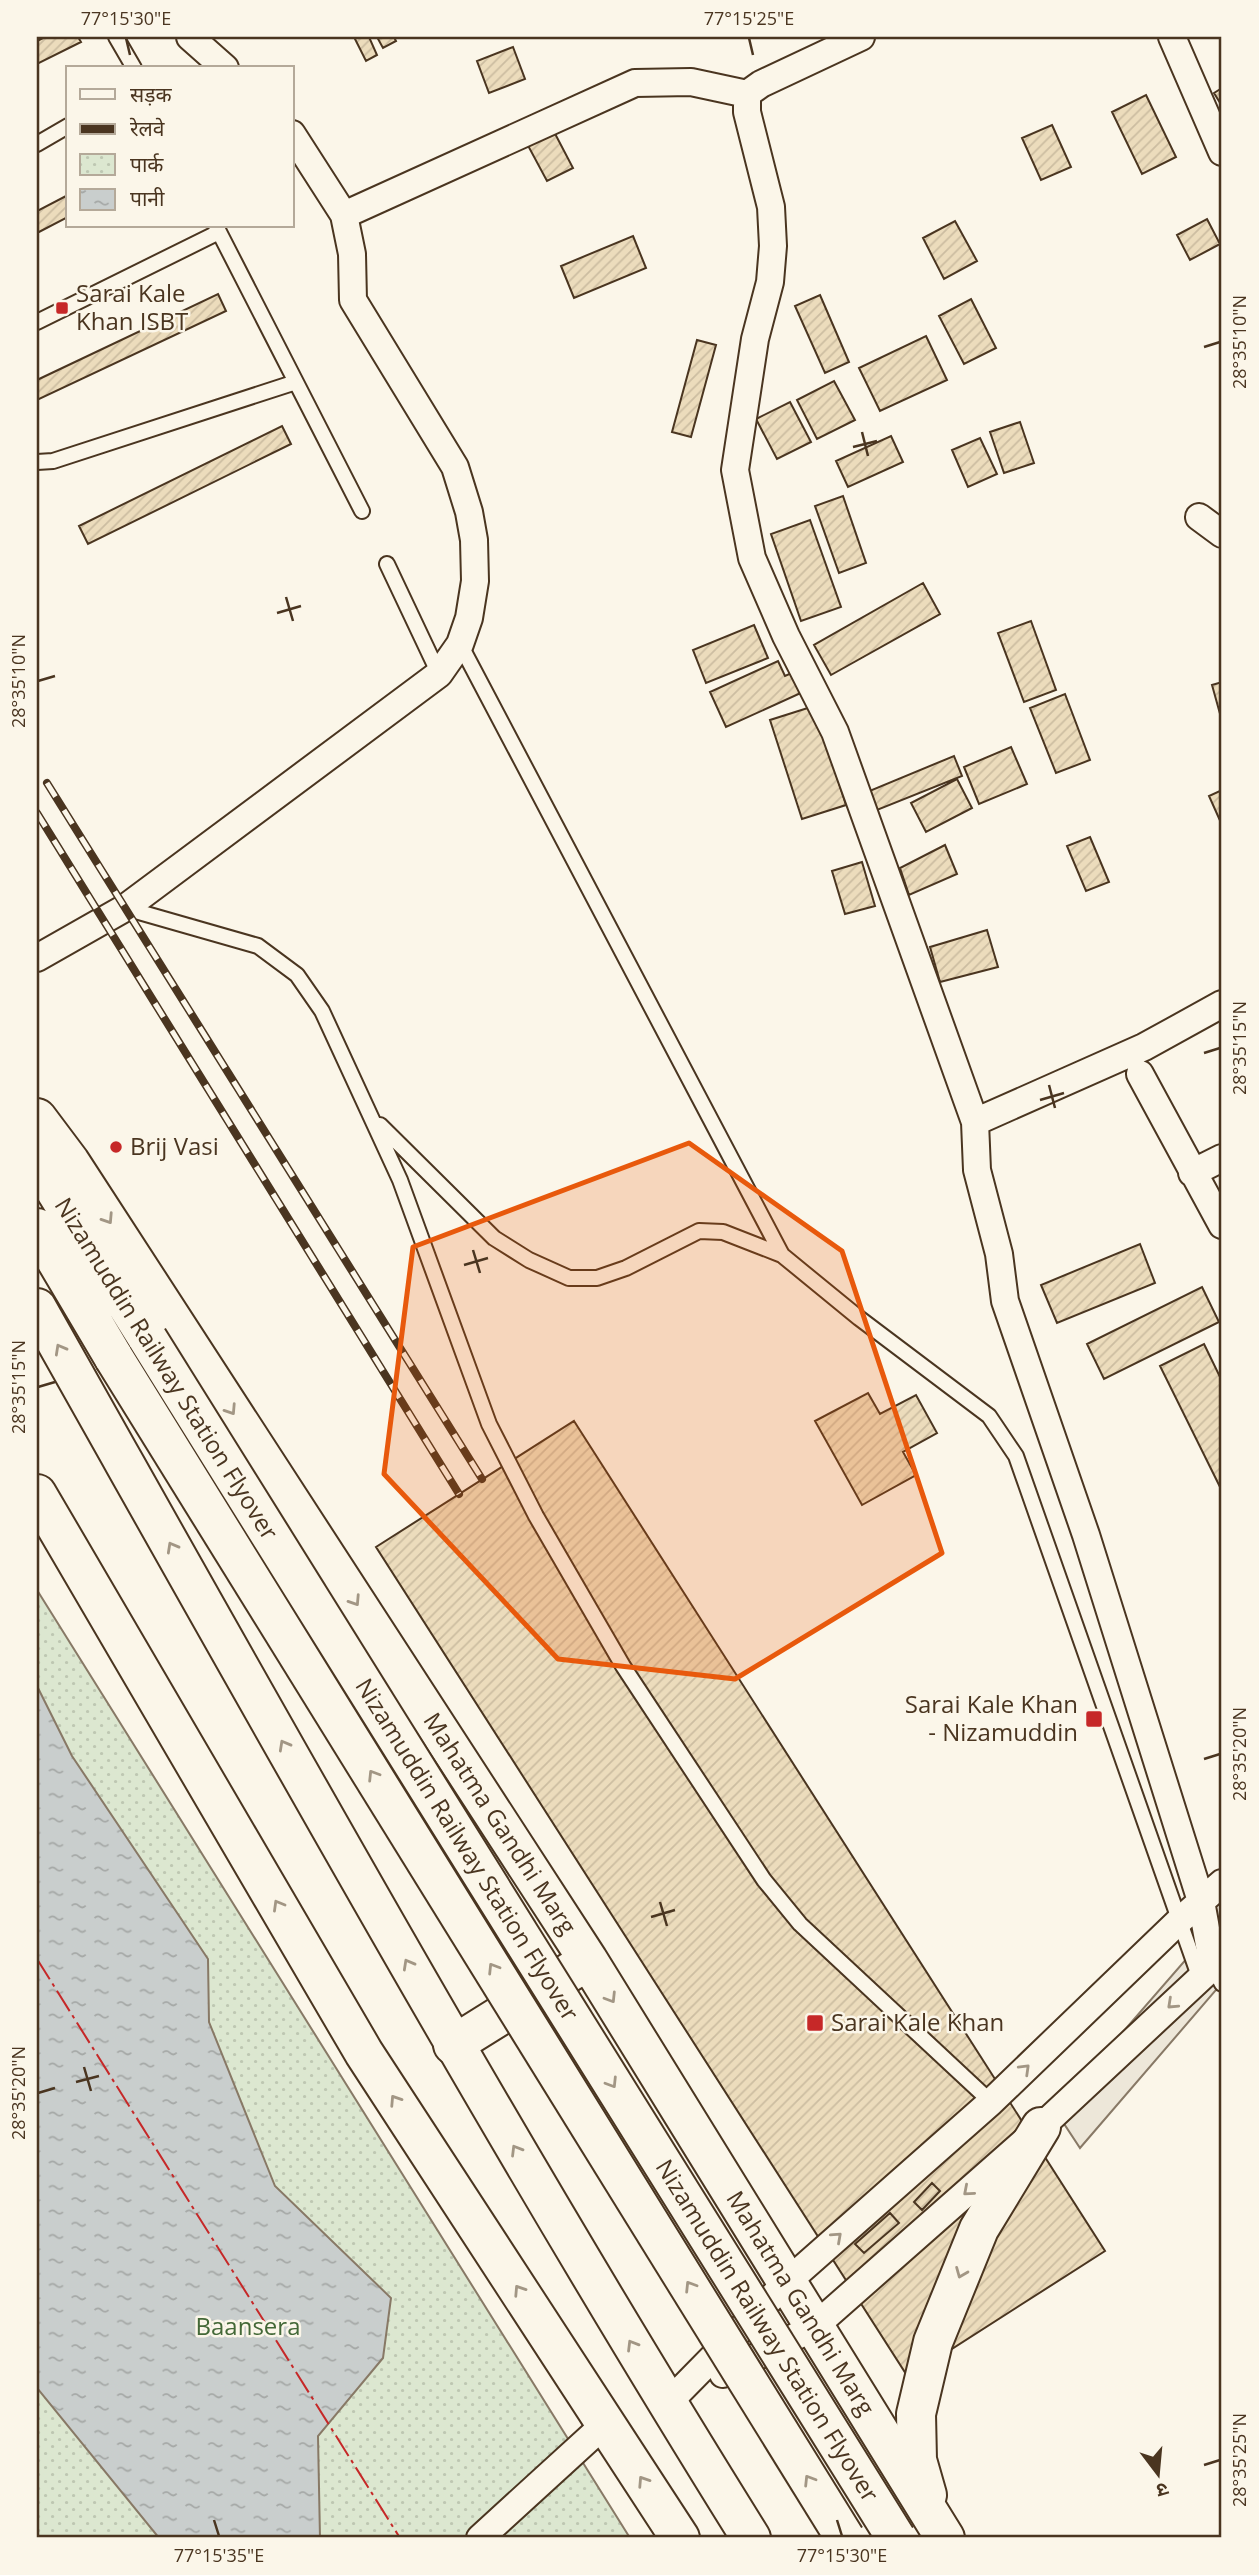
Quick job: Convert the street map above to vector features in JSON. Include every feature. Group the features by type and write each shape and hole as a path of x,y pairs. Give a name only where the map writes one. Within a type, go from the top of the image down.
{"main road":[{"name":"Mahatma Gandhi Marg","path":"37,1118 71,1162 588,1960 939,2530"},
{"name":"Nizamuddin Railway Station Flyover","path":"37,1161 896,2538"},
{"name":"Nizamuddin Railway Station Flyover","path":"37,1228 114,1358 845,2538"},
{"path":"37,1308 453,2045 667,2404 751,2538"},
{"path":"37,1494 364,2053 680,2538"},
{"path":"453,2045 588,1960"},
{"path":"939,2530 917,2460 916,2414 933,2342 979,2229 1041,2127"}],"street":[{"path":"190,37 223,66"},
{"path":"344,215 635,83 691,82 747,94 761,84 861,37"},
{"path":"1172,37 1222,152"},
{"path":"667,2404 814,2327 1214,1972 1201,1900 1086,1535 1005,1301 999,1254 977,1170 975,1122 835,732 786,636 752,558 735,470 755,339 770,282 773,246 771,207 747,112 747,94"},
{"path":"37,958 125,908 439,674 460,645 469,618 475,581 474,540 456,467 353,300 352,254 344,215 294,137"},
{"path":"1199,517 1222,534"},
{"path":"975,1122 1144,1048 1222,1004"},
{"path":"1140,1074 1222,1225"},
{"path":"1192,1173 1222,1158"},
{"path":"667,2404 786,2283 991,2102 1201,1900 1222,1883"},
{"path":"480,2538 606,2423"}],"lane":[{"path":"117,37 133,66"},
{"path":"37,144 66,127"},
{"path":"37,322 217,229 362,511"},
{"path":"37,462 53,461 296,382"},
{"path":"387,564 439,674"},
{"path":"460,645 782,1255"},
{"path":"125,908 258,946 297,975 322,1011 400,1180 489,1424 536,1516 623,1666 764,1880 800,1924 991,2102"},
{"path":"371,1117 494,1238 529,1260 569,1278 597,1278 626,1268 699,1231 723,1232 782,1255 859,1318 964,1395 1001,1430 1016,1456 1179,1921 1214,1972"}],"highlighted area":[{"path":"689,1143 842,1251 942,1553 735,1679 558,1659 384,1474 413,1247"}],"green space":[{"name":"Baansera","path":"37,1590 630,2538 37,2538"}],"shaded area":[{"path":"1222,1918 1222,1983 1080,2148 1055,2110"}],"water":[{"path":"37,1686 72,1756 208,1959 209,2022 275,2186 391,2298 383,2358 318,2436 320,2538 159,2538 37,2388"}],"building":[{"path":"45,37 78,37 81,42 37,64 37,41"},
{"path":"354,37 369,37 377,55 366,61"},
{"path":"377,37 394,37 396,41 383,48"},
{"path":"513,47 525,79 489,93 477,61"},
{"path":"1222,88 1222,106 1214,93"},
{"path":"1146,95 1176,157 1142,174 1112,112"},
{"path":"1052,125 1071,167 1041,180 1022,138"},
{"path":"551,126 573,168 547,181 525,140"},
{"path":"66,196 66,218 37,233 37,211"},
{"path":"1207,219 1220,244 1190,260 1177,235"},
{"path":"955,221 977,261 944,279 923,238"},
{"path":"633,236 646,268 574,298 561,266"},
{"path":"218,294 226,311 37,400 37,380"},
{"path":"820,295 849,362 825,373 795,306"},
{"path":"971,299 996,348 964,364 939,316"},
{"path":"926,336 947,380 880,411 859,368"},
{"path":"697,340 716,345 691,437 672,432"},
{"path":"834,381 855,420 817,439 797,400"},
{"path":"790,402 811,442 777,459 756,419"},
{"path":"1020,422 1034,463 1004,473 990,432"},
{"path":"282,426 291,444 88,544 79,526"},
{"path":"891,436 903,462 848,487 836,461"},
{"path":"980,438 997,474 968,487 952,450"},
{"path":"843,496 866,563 839,573 815,506"},
{"path":"810,520 841,607 801,621 771,534"},
{"path":"923,583 940,614 831,675 814,645"},
{"path":"1031,621 1056,690 1024,702 998,633"},
{"path":"754,625 768,658 706,683 693,650"},
{"path":"778,661 785,676 794,672 803,692 726,727 710,692"},
{"path":"1222,682 1222,721 1212,685"},
{"path":"1065,694 1090,760 1056,773 1030,708"},
{"path":"814,706 846,805 802,819 770,720"},
{"path":"1011,747 1027,784 979,804 964,767"},
{"path":"954,756 962,776 872,812 867,792"},
{"path":"957,779 972,808 926,832 911,803"},
{"path":"1222,790 1222,825 1209,796"},
{"path":"1090,837 1109,882 1086,891 1067,846"},
{"path":"945,845 957,874 909,895 900,868"},
{"path":"862,862 875,906 845,914 832,871"},
{"path":"987,930 998,967 940,982 930,947"},
{"path":"1140,1244 1155,1283 1057,1323 1041,1285"},
{"path":"1202,1287 1219,1322 1104,1379 1087,1344"},
{"path":"1204,1344 1222,1381 1222,1491 1160,1366"},
{"path":"868,1393 880,1414 916,1395 937,1433 903,1452 916,1475 862,1505 815,1421"},
{"name":"Sarai Kale Khan","path":"574,1421 1105,2251 908,2377 376,1547"},
{"path":"932,2183 940,2191 922,2210 914,2202"},
{"path":"890,2213 899,2223 864,2253 855,2244"}],"railway":[{"path":"47,783 482,1479"},
{"path":"37,813 459,1494"}],"power":[{"path":"37,1959 400,2538"}],"place":[{"name":"Sarai Kale Khan ISBT","path":"62,308"},
{"name":"Brij Vasi","path":"116,1147"},
{"name":"Sarai Kale Khan - Nizamuddin","path":"1094,1719"},
{"name":"Sarai Kale Khan","path":"815,2023"}]}
